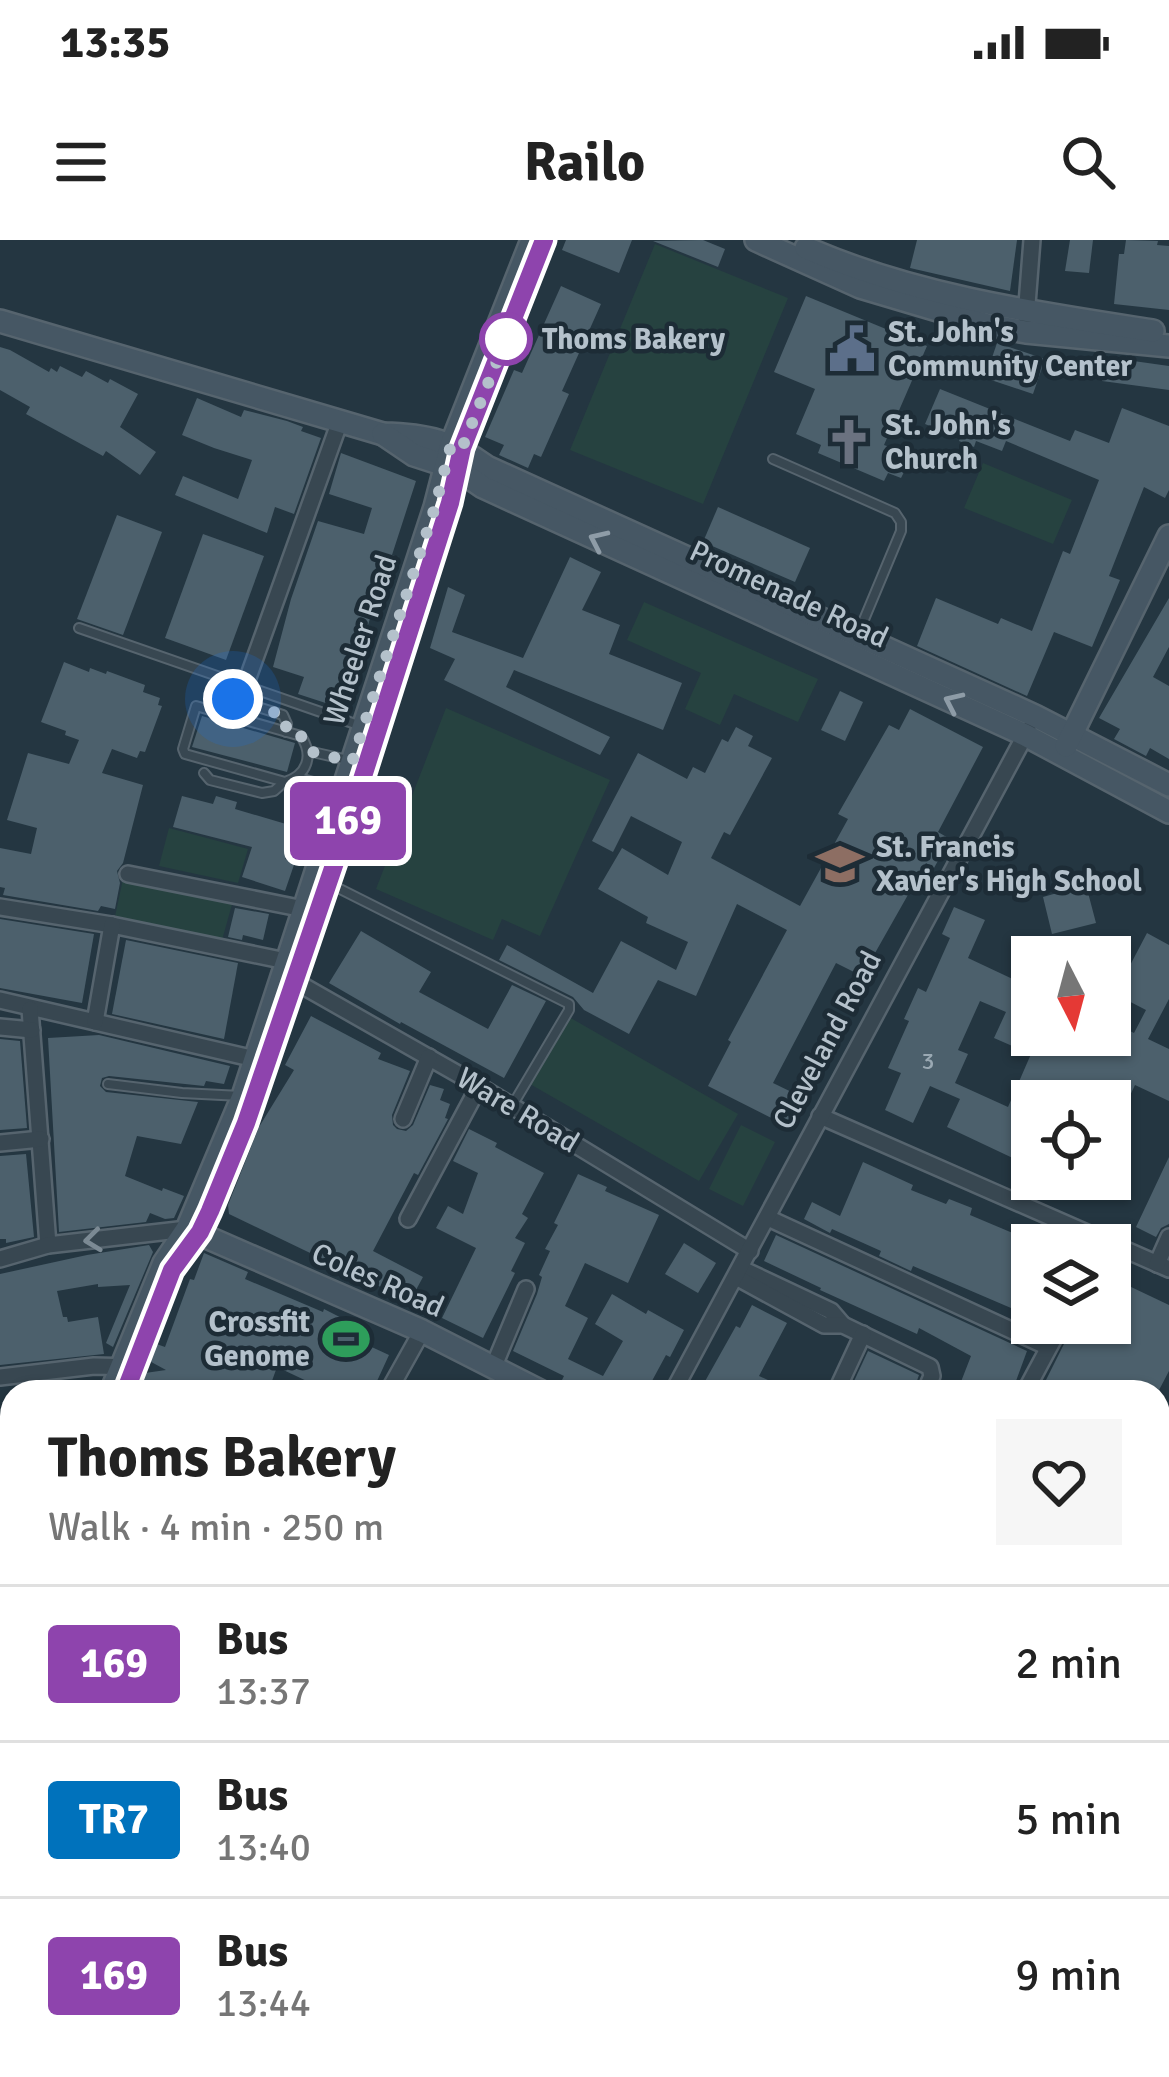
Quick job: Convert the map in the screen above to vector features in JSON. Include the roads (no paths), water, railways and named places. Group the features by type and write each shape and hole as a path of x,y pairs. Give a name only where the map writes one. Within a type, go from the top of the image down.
{"main road":[{"name":"Wheeler Road","path":"302,938 304,909 352,762 532,240"},
{"name":"Wheeler Road","path":"193,1231 288,972 328,884 450,503 454,457 544,240"},
{"path":"756,240 860,287 988,325 1026,322 1169,334"},
{"path":"789,240 872,275 1026,322 1169,346"},
{"name":"Promenade Road","path":"0,321 383,434 414,455 454,457 487,467 857,635 1030,726 1061,756 1169,812"},
{"name":"Promenade Road","path":"454,457 483,488 1030,726 1072,734 1169,785"},
{"path":"1061,756 1169,536"},
{"name":"Wheeler Road","path":"127,1380 164,1263 218,1195 246,1123 288,972"},
{"name":"Coles Road","path":"193,1231 422,1331 513,1380"},
{"name":"Wheeler Road","path":"119,1380 129,1366"}],"street":[{"path":"1026,322 1032,240"},
{"path":"245,686 340,422"},
{"name":"Cleveland Road","path":"680,1380 1030,726"},
{"path":"128,874 304,909"},
{"name":"Ware Road","path":"0,907 112,925 288,972 750,1251"},
{"path":"95,1022 112,925"},
{"path":"0,1000 255,1059"},
{"path":"30,1009 48,1245"},
{"path":"0,1027 32,1030"},
{"path":"403,1118 429,1058"},
{"path":"408,1220 479,1086"},
{"path":"820,1116 1061,1224"},
{"path":"0,1143 41,1139"},
{"path":"768,1218 1048,1347"},
{"path":"0,1259 48,1245 193,1231"},
{"path":"1131,1254 1163,1267 1169,1238"},
{"path":"738,1272 831,1311 843,1325 930,1367 930,1380"},
{"path":"493,1368 526,1289"},
{"path":"395,1380 422,1331"},
{"path":"842,1380 863,1334"},
{"path":"1030,1380 1050,1344"},
{"path":"0,1377 129,1366"}],"lane":[{"path":"773,459 896,513 901,522 857,635"},
{"path":"79,628 364,728"},
{"path":"225,706 233,699 283,715 286,732"},
{"path":"284,782 185,754 196,706 301,736 308,751 306,767 297,778"},
{"path":"308,751 352,762"},
{"path":"204,772 210,780 262,793 297,778 343,790"},
{"path":"328,884 569,1004 512,1107"},
{"path":"108,1084 243,1096"}],"place":[{"name":"Thoms Bakery","path":"506,339"},
{"name":"St. John's Community Center","path":"852,349"},
{"name":"St. John's Church","path":"849,442"},
{"name":"St. Francis Xavier's High School","path":"840,864"},
{"name":"Crossfit Genome","path":"346,1339"}]}
